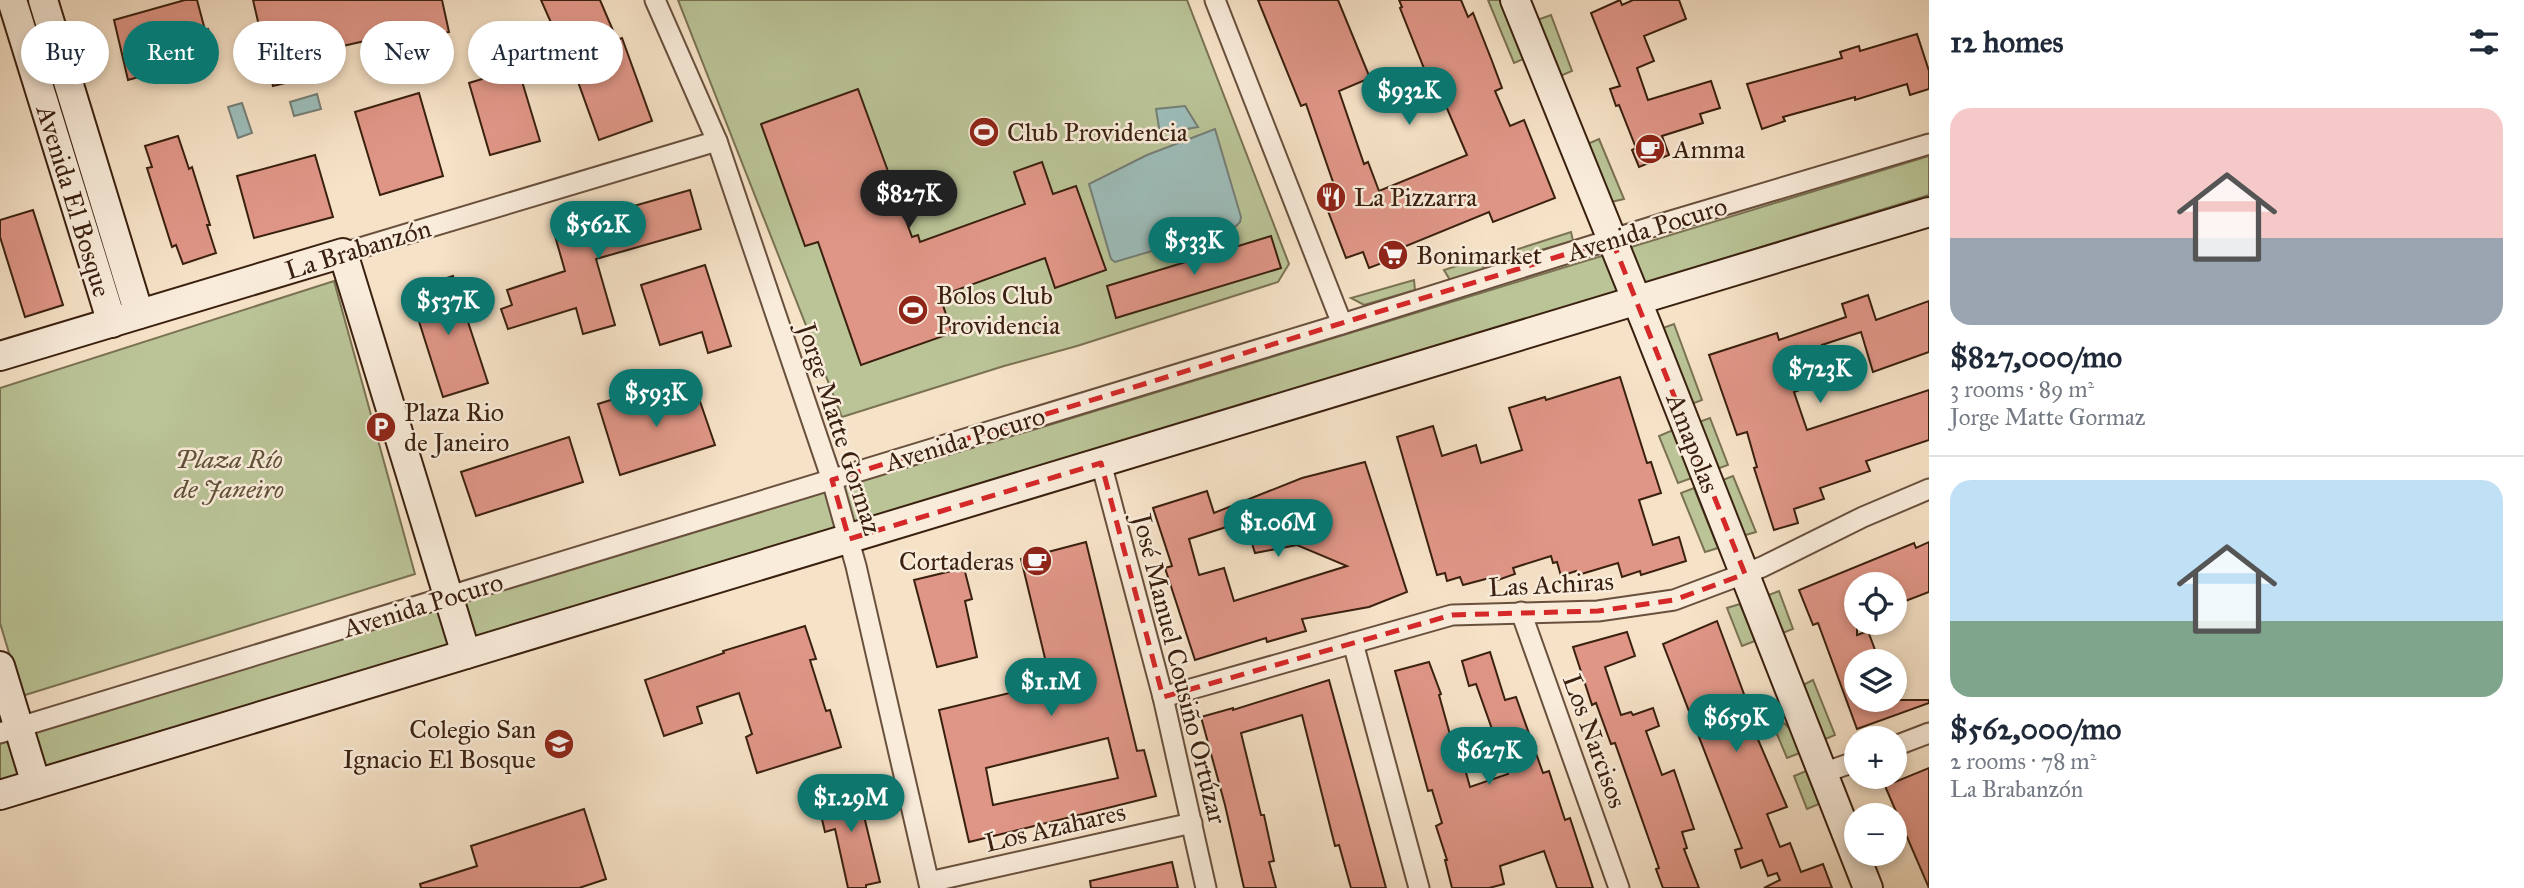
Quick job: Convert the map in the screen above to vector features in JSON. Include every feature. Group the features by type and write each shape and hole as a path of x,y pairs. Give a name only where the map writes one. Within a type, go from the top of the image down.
{"street":[{"name":"Avenida El Bosque","path":"12,0 112,323"},
{"name":"Avenida El Bosque","path":"43,0 139,314"},
{"name":"Jorge Matte Gormaz","path":"655,0 717,141 832,480 849,539 930,885"},
{"path":"1215,0 1342,324"},
{"name":"Amapolas","path":"1520,2 1868,888"},
{"name":"La Brabanzón","path":"0,356 717,141"},
{"name":"Avenida Pocuro","path":"9,730 1929,144"},
{"path":"0,795 1929,212"},
{"path":"344,253 466,654"},
{"name":"José Manuel Cousiño Ortúzar","path":"1101,463 1163,697 1206,888"},
{"name":"Las Achiras","path":"1163,697 1452,615 1598,611 1674,600 1745,574 1863,517 1929,489"},
{"name":"Los Narcisos","path":"1521,612 1619,888"},
{"path":"1353,643 1419,888"},
{"path":"0,666 9,730 36,784"},
{"path":"1907,741 1929,733"},
{"path":"1823,773 1844,766"},
{"name":"Los Azahares","path":"930,885 1192,823"}],"highlighted area":[{"path":"1612,240 1745,574 1674,600 1598,611 1452,615 1163,697 1101,463 849,539 832,480"}],"green space":[{"name":"Club Providencia","path":"678,0 1187,0 1289,264 1278,282 842,417"},
{"path":"1488,0 1503,0 1526,58 1514,63"},
{"path":"1551,15 1572,71 1558,77 1537,20"},
{"path":"1599,139 1624,199 1611,202 1585,145"},
{"path":"1929,156 1929,195 852,529 0,788 0,739 1059,422"},
{"path":"1571,232 1573,241 1513,258 1509,252"},
{"path":"1481,258 1484,270 1450,280 1444,270"},
{"path":"1414,280 1415,290 1364,305 1351,298"},
{"name":"Plaza Río de Janeiro","path":"334,281 415,574 22,696 0,623 0,388"},
{"path":"1674,324 1702,400 1689,405 1660,329"},
{"path":"1710,418 1728,465 1714,470 1696,423"},
{"path":"1673,430 1692,478 1678,483 1659,436"},
{"path":"1733,476 1756,532 1742,536 1720,481"},
{"path":"1694,488 1718,548 1705,552 1681,493"},
{"path":"1779,591 1793,629 1780,634 1766,596"},
{"path":"1740,604 1755,641 1742,646 1727,608"},
{"path":"1813,680 1835,735 1823,740 1801,686"},
{"path":"1784,723 1790,729 1800,753 1787,758 1774,727"},
{"path":"1806,771 1819,804 1807,809 1794,776"}],"water":[{"path":"317,94 321,109 294,116 290,102"},
{"path":"242,103 252,133 238,138 228,107"},
{"name":"Club Providencia","path":"1185,106 1198,127 1160,134 1156,109"},
{"name":"Club Providencia","path":"1215,129 1241,217 1240,222 1236,226 1115,262 1111,259 1089,184 1147,155"}],"building":[{"path":"185,0 197,0 203,21 123,21 123,59 114,20"},
{"path":"253,0 442,0 447,21 360,21 360,42 346,45 346,21 258,21"},
{"path":"541,0 600,0 609,21 550,21"},
{"path":"1258,0 1338,0 1370,78 1339,91 1364,164 1368,162 1379,191 1467,155 1443,99 1437,101 1399,0 1461,0 1468,17 1473,13 1492,61 1502,88 1495,91 1510,126 1524,120 1555,198 1493,222 1489,212 1401,248 1403,255 1369,268 1363,252 1346,258 1320,190 1334,185 1306,104 1301,106"},
{"path":"1620,0 1622,5 1633,0 1679,0 1686,19 1644,36 1654,61 1637,68 1648,100 1711,81 1720,108 1700,114 1703,123 1662,136 1669,155 1639,167 1632,150 1636,148 1610,89 1620,86 1591,13"},
{"path":"1917,34 1929,71 1929,89 1910,95 1907,84 1783,117 1785,121 1762,129 1747,84 1842,58 1840,52 1859,46 1860,51"},
{"path":"623,41 652,121 599,140 579,84 623,84"},
{"path":"469,84 523,84 540,141 490,155"},
{"path":"858,89 912,237 918,235 920,242 1025,204 1014,172 1042,162 1053,194 1076,186 1106,270 1055,288 1045,258 940,296 952,333 861,365 818,242 805,246 761,124"},
{"path":"419,93 443,176 380,195 355,112"},
{"path":"178,136 189,169 192,167 216,253 183,264 176,245 172,247 147,168 152,167 145,146"},
{"path":"315,155 333,217 254,238 237,176"},
{"path":"690,190 701,229 596,259 615,325 583,334 576,308 508,329 501,309 512,305 507,290 565,271 553,229"},
{"path":"33,210 63,305 25,317 0,237 0,220"},
{"path":"1271,236 1281,268 1116,318 1107,286"},
{"path":"705,265 731,346 708,353 702,332 660,345 641,285"},
{"path":"453,276 488,383 443,397 409,290"},
{"path":"1868,295 1876,320 1929,301 1929,352 1873,372 1861,332 1822,345 1833,378 1794,392 1807,430 1929,390 1929,440 1866,461 1870,471 1820,488 1824,499 1794,509 1798,523 1774,530 1754,468 1757,467 1747,432 1737,435 1709,355 1777,333 1779,340 1846,317 1842,304"},
{"path":"1620,377 1647,463 1651,462 1661,493 1639,500 1653,545 1679,537 1686,561 1641,575 1640,571 1622,577 1618,563 1578,575 1576,571 1561,576 1557,562 1553,563 1551,556 1513,568 1515,574 1498,580 1497,576 1463,585 1460,577 1447,581 1445,573 1437,575 1397,437 1433,426 1442,456 1476,445 1481,463 1522,450 1509,408 1545,397 1546,400"},
{"path":"694,384 715,445 620,475 598,404 627,395 631,406"},
{"path":"569,437 583,482 476,516 461,472"},
{"path":"1365,462 1407,592 1369,607 1302,619 1306,631 1267,642 1266,638 1195,660 1165,568 1172,566 1153,508 1207,491 1214,513 1302,478","holes":["1245,521 1255,553 1297,545 1347,566 1234,601 1224,568 1199,575 1189,539"]},
{"path":"1086,542 1137,751 1144,750 1156,796 969,842 939,710 1051,683 1021,559","holes":["1108,738 1118,778 993,805 986,768"]},
{"path":"1929,542 1929,592 1907,600 1907,572 1844,572 1844,635 1869,635 1875,649 1844,649 1844,694 1818,623 1813,625 1799,590 1914,543 1916,548"},
{"path":"964,568 972,599 965,601 977,657 937,667 914,580"},
{"path":"1717,621 1748,705 1744,707 1787,807 1767,814 1780,847 1790,843 1801,872 1823,864 1832,888 1764,888 1780,880 1777,873 1768,876 1762,860 1741,868 1735,850 1742,848 1663,644"},
{"path":"805,626 816,659 810,660 841,747 757,773 746,737 752,734 739,693 697,707 702,723 664,736 645,680 724,653 723,651"},
{"path":"1627,632 1635,656 1605,667 1621,715 1631,712 1633,715 1653,708 1659,726 1646,731 1662,775 1674,770 1694,829 1682,832 1687,848 1684,849 1699,888 1663,888 1656,869 1659,868 1615,743 1611,744 1596,703 1592,705 1573,647"},
{"path":"1490,652 1505,700 1516,697 1543,773 1549,771 1565,820 1570,818 1593,888 1557,888 1544,851 1500,866 1504,884 1489,888 1452,888 1447,860 1436,826 1442,823 1432,790 1428,791 1395,671 1429,662 1441,694 1439,695 1451,738 1456,737 1470,787 1508,774 1476,684 1469,686 1462,661"},
{"path":"1329,680 1386,888 1351,888 1339,845 1335,846 1302,715 1241,733 1261,815 1264,815 1274,861 1269,862 1276,888 1244,888 1201,717 1233,710"},
{"path":"1907,700 1929,700 1929,703 1907,711"},
{"path":"1851,712 1904,712 1865,726 1856,726"},
{"path":"1929,768 1929,888 1907,837 1907,803 1892,803 1886,789 1907,789 1907,777"},
{"path":"855,779 880,882 866,885 866,888 848,888 835,829 825,832 820,811 830,809 824,787"},
{"path":"584,809 606,879 579,888 421,888 420,884 477,866 471,846"},
{"path":"1172,862 1178,888 1091,888 1090,881"}],"place":[{"name":"Club Providencia","path":"984,132"},
{"name":"Amma","path":"1650,149"},
{"name":"La Pizzarra","path":"1331,197"},
{"name":"Bonimarket","path":"1393,255"},
{"name":"Bolos Club Providencia","path":"913,310"},
{"name":"Plaza Rio de Janeiro","path":"381,427"},
{"name":"Cortaderas","path":"1037,561"},
{"name":"Colegio San Ignacio El Bosque","path":"559,744"}]}
